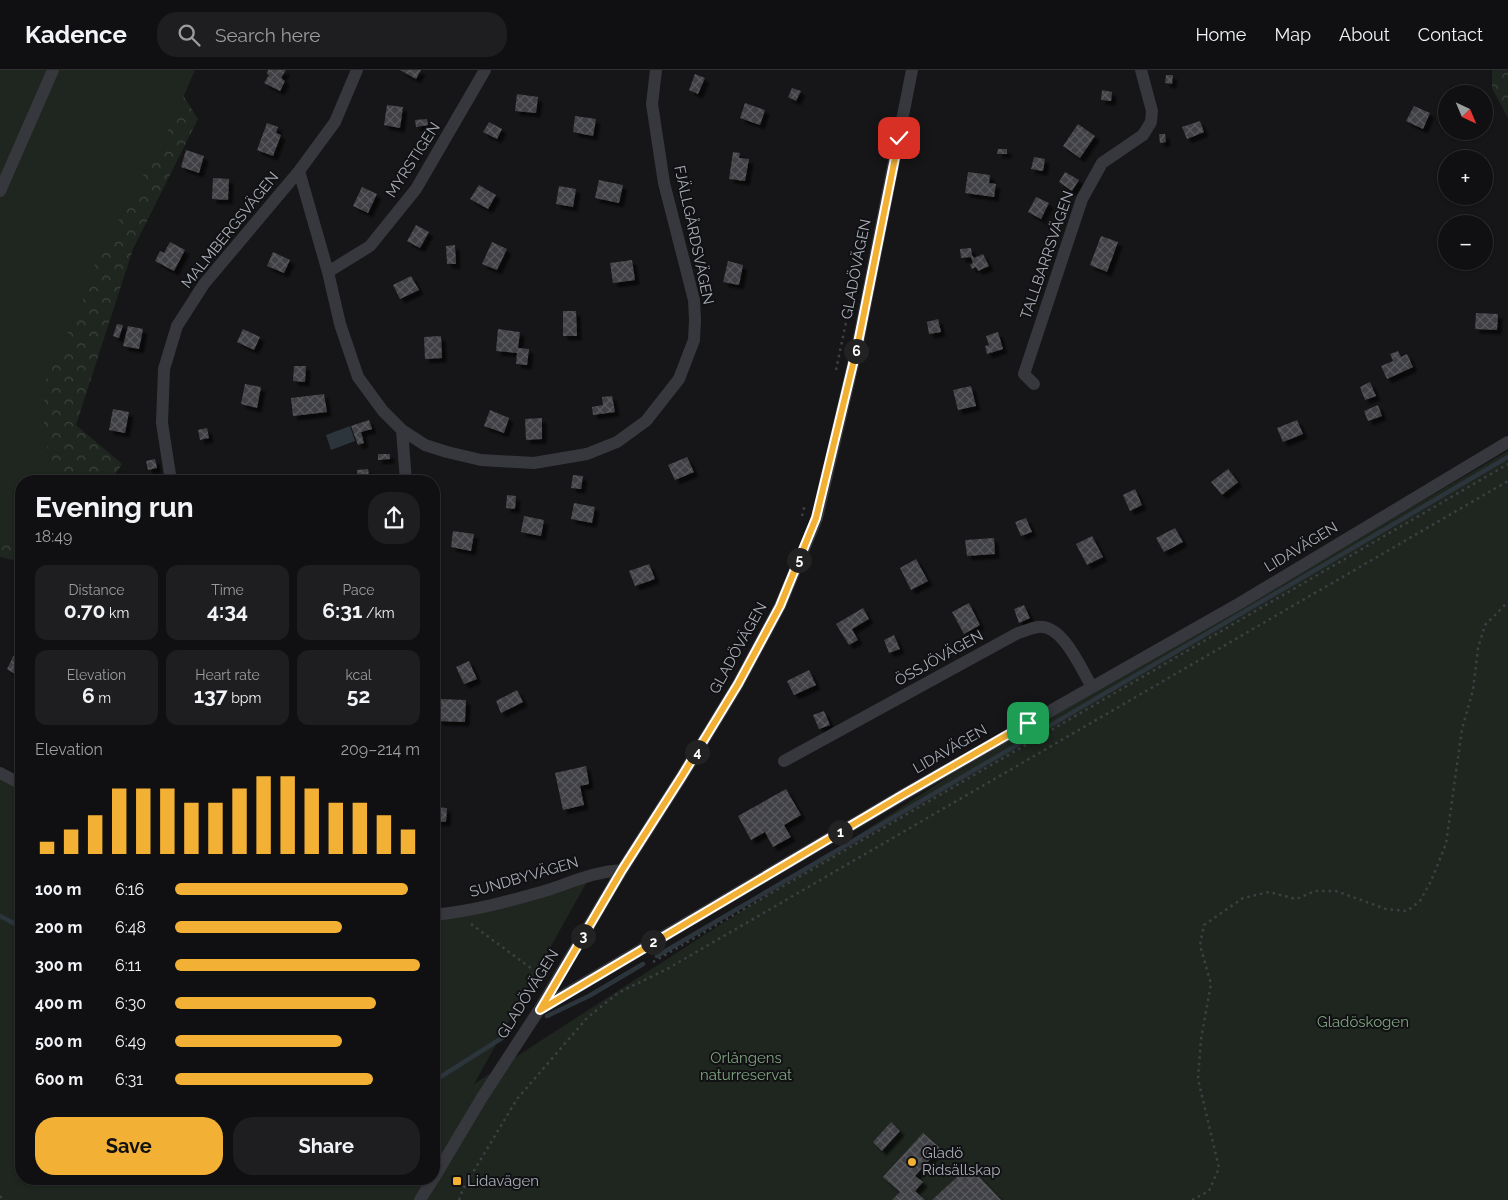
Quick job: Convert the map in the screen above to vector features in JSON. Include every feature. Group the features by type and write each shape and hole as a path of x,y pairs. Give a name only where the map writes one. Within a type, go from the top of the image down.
{"street":[{"path":"0,191 53,70"},
{"name":"MALMBERGSVÄGEN","path":"171,475 162,423 164,369 177,326 204,284 299,171 335,122 357,70"},
{"name":"MYRSTIGEN","path":"328,272 370,246 416,189 485,70"},
{"name":"FJÄLLGÅRDSVÄGEN","path":"299,171 328,272 340,324 358,377 383,411 402,430 425,445 481,460 534,463 587,454 617,442 646,421 679,379 694,340 694,300 664,183 652,104 656,70"},
{"name":"GLADÖVÄGEN","path":"440,1166 481,1099 540,1010 622,870 738,684 780,606 816,518 858,343 912,70"},
{"name":"TALLBARRSVÄGEN","path":"1034,384 1024,374 1082,199 1102,163 1143,135 1151,122 1152,111 1141,70"},
{"path":"402,430 406,475"},
{"name":"LIDAVÄGEN","path":"540,1010 901,796 1240,604 1508,442"},
{"name":"ÖSSJÖVÄGEN","path":"784,761 1018,633 1040,627 1055,632 1067,643 1092,687"},
{"path":"0,773 15,781"},
{"name":"SUNDBYVÄGEN","path":"440,914 506,902 593,874 622,870"},
{"name":"GLADÖVÄGEN","path":"420,1200 429,1185"}],"path":[{"path":"835,376 855,280"},
{"path":"653,962 1508,464"},
{"path":"459,1200 463,1189 517,1099 587,1018 618,993 667,969 1508,481"},
{"path":"801,521 805,503"},
{"path":"1192,1200 1209,1191 1219,1168 1198,1079 1201,1039 1211,984 1200,945 1204,925 1243,898 1269,892 1296,899 1316,891 1336,891 1386,909 1406,911 1420,901 1431,881 1446,844 1462,729 1473,690 1478,648 1485,625 1508,602"},
{"path":"456,912 544,978"},
{"path":"0,1196 3,1200"}],"green space":[{"path":"0,70 195,70 173,121 95,264 88,289 46,380 43,416 51,475 15,475 15,544 0,546"},
{"path":"167,70 198,119 133,249 76,425 122,464 115,475 15,475 15,561 0,557 0,156"},
{"path":"1492,70 1508,70 1508,118 1493,90"},
{"path":"1508,451 1508,1200 0,1200 0,780 15,787 15,1185 440,1185 440,919 508,907 588,880 474,1084 948,777"}],"shaded area":[{"path":"350,426 355,441 331,450 326,435"}],"building":[{"path":"268,70 286,70 281,78 285,81 280,91 264,83 269,75 267,74"},
{"path":"400,70 421,70 416,79"},
{"path":"695,74 705,78 698,94 689,90"},
{"path":"1166,75 1173,75 1172,84 1165,83"},
{"path":"792,88 801,91 796,101 788,97"},
{"path":"1102,90 1112,92 1111,101 1101,100"},
{"path":"517,94 538,97 536,113 515,111"},
{"path":"745,103 765,110 760,125 740,118"},
{"path":"387,105 403,107 400,128 384,125"},
{"path":"1414,106 1430,113 1423,129 1406,121"},
{"path":"575,116 596,119 593,136 573,132"},
{"path":"427,119 428,125 416,127 415,120"},
{"path":"1200,121 1204,132 1187,139 1182,127"},
{"path":"489,122 502,129 497,139 483,132"},
{"path":"267,123 278,127 276,133 281,135 273,156 257,150"},
{"path":"1078,124 1095,136 1080,158 1063,146"},
{"path":"1159,134 1165,134 1166,142 1160,143"},
{"path":"998,149 1007,149 1007,154 997,154"},
{"path":"186,150 204,156 199,173 181,167"},
{"path":"733,152 740,153 739,158 749,159 745,181 729,179"},
{"path":"1034,157 1045,159 1043,171 1031,169"},
{"path":"968,172 990,175 989,183 996,184 994,197 965,193"},
{"path":"1065,172 1079,180 1072,191 1059,182"},
{"path":"213,178 229,179 228,200 212,199"},
{"path":"599,180 623,185 619,203 595,198"},
{"path":"479,185 496,195 488,209 470,199"},
{"path":"559,186 576,189 573,207 556,204"},
{"path":"362,187 377,194 368,213 353,206"},
{"path":"1036,197 1049,203 1041,219 1028,212"},
{"path":"416,225 429,232 420,248 407,241"},
{"path":"1101,236 1118,242 1107,272 1090,265"},
{"path":"170,242 185,250 174,271 155,261 160,251 164,253"},
{"path":"492,242 507,249 497,270 482,264"},
{"path":"455,245 456,264 447,264 446,246"},
{"path":"971,248 974,258 983,254 989,266 978,271 976,267 972,269 970,265 973,263 971,257 961,258 960,249"},
{"path":"273,252 290,260 284,273 267,266"},
{"path":"632,260 635,280 613,283 610,263"},
{"path":"728,261 743,265 739,285 723,282"},
{"path":"411,276 419,290 400,299 393,285"},
{"path":"563,311 576,311 577,336 563,336"},
{"path":"1476,313 1498,314 1497,330 1475,329"},
{"path":"938,319 941,332 929,334 927,322"},
{"path":"117,324 123,325 119,338 113,336"},
{"path":"128,326 143,329 139,349 123,346"},
{"path":"243,329 260,337 254,350 237,342"},
{"path":"498,329 520,332 518,348 529,349 527,365 516,364 517,353 496,351"},
{"path":"998,332 1003,349 987,354 985,346 989,345 986,336"},
{"path":"441,336 442,358 425,359 424,337"},
{"path":"1398,351 1401,357 1407,354 1413,367 1387,379 1381,366 1393,361 1390,354"},
{"path":"294,366 306,366 305,382 293,381"},
{"path":"1370,382 1376,396 1365,400 1360,387"},
{"path":"245,384 261,387 257,408 241,404"},
{"path":"971,386 976,406 958,410 953,390"},
{"path":"324,394 327,412 293,416 291,398"},
{"path":"612,396 615,412 593,415 592,407 603,405 602,397"},
{"path":"1378,405 1382,416 1368,421 1364,411"},
{"path":"113,409 129,412 125,433 109,430"},
{"path":"490,410 509,418 504,433 484,426"},
{"path":"542,418 542,439 526,440 525,419"},
{"path":"369,420 372,429 361,432 364,443 358,445 351,426"},
{"path":"1297,420 1303,434 1283,442 1277,428"},
{"path":"207,428 209,438 200,440 198,430"},
{"path":"378,454 390,454 390,459 378,460"},
{"path":"687,457 694,472 675,480 668,465"},
{"path":"155,459 157,468 148,470 146,461"},
{"path":"368,469 369,475 358,475 357,470"},
{"path":"1228,469 1238,482 1222,495 1211,482"},
{"path":"573,475 583,476 581,489 571,488"},
{"path":"1135,489 1142,505 1130,511 1123,495"},
{"path":"507,495 516,496 515,509 506,508"},
{"path":"574,503 595,507 592,523 571,519"},
{"path":"524,516 544,520 541,536 521,532"},
{"path":"1026,518 1032,532 1021,536 1015,522"},
{"path":"1175,528 1183,542 1164,552 1156,538"},
{"path":"453,531 474,534 471,551 451,547"},
{"path":"1092,536 1103,557 1087,565 1076,544"},
{"path":"994,538 995,554 967,556 965,540"},
{"path":"916,559 928,581 911,590 900,568"},
{"path":"649,564 655,579 635,586 629,571"},
{"path":"969,603 980,625 964,634 952,612"},
{"path":"1024,605 1030,618 1019,623 1014,609"},
{"path":"863,608 869,619 852,629 858,640 849,645 836,624"},
{"path":"894,635 900,649 889,653 884,640"},
{"path":"15,653 15,674 7,669"},
{"path":"469,661 477,679 464,684 456,667"},
{"path":"809,670 816,685 794,695 787,681"},
{"path":"517,690 523,702 501,713 496,701"},
{"path":"440,699 466,700 465,722 440,721"},
{"path":"824,711 830,725 819,729 813,715"},
{"path":"586,766 589,784 580,786 584,805 563,810 555,773"},
{"path":"786,789 801,815 784,825 791,837 773,847 765,832 751,840 738,816"},
{"path":"440,807 447,808 446,822 440,822"},
{"path":"891,1122 900,1131 882,1151 873,1142"},
{"name":"Gladö Ridsällskap","path":"923,1133 940,1148 915,1176 923,1182 915,1191 925,1200 892,1200 900,1192 883,1177"},
{"path":"969,1166 1001,1200 932,1200"}],"waterway":[{"path":"657,956 1508,457"},
{"path":"0,916 15,924"},
{"path":"547,1016 589,996 643,964"},
{"path":"440,1077 502,1038"}],"place":[{"name":"Gladö Ridsällskap","path":"912,1162"},
{"name":"Lidavägen","path":"457,1181"}],"route":[{"path":"899,138 858,343 816,518 780,606 738,684 622,870 540,1010 1028,723"}],"park label":[{"name":"Gladöskogen","path":"1363,1022"},
{"name":"Orlångens naturreservat","path":"746,1066"}]}
